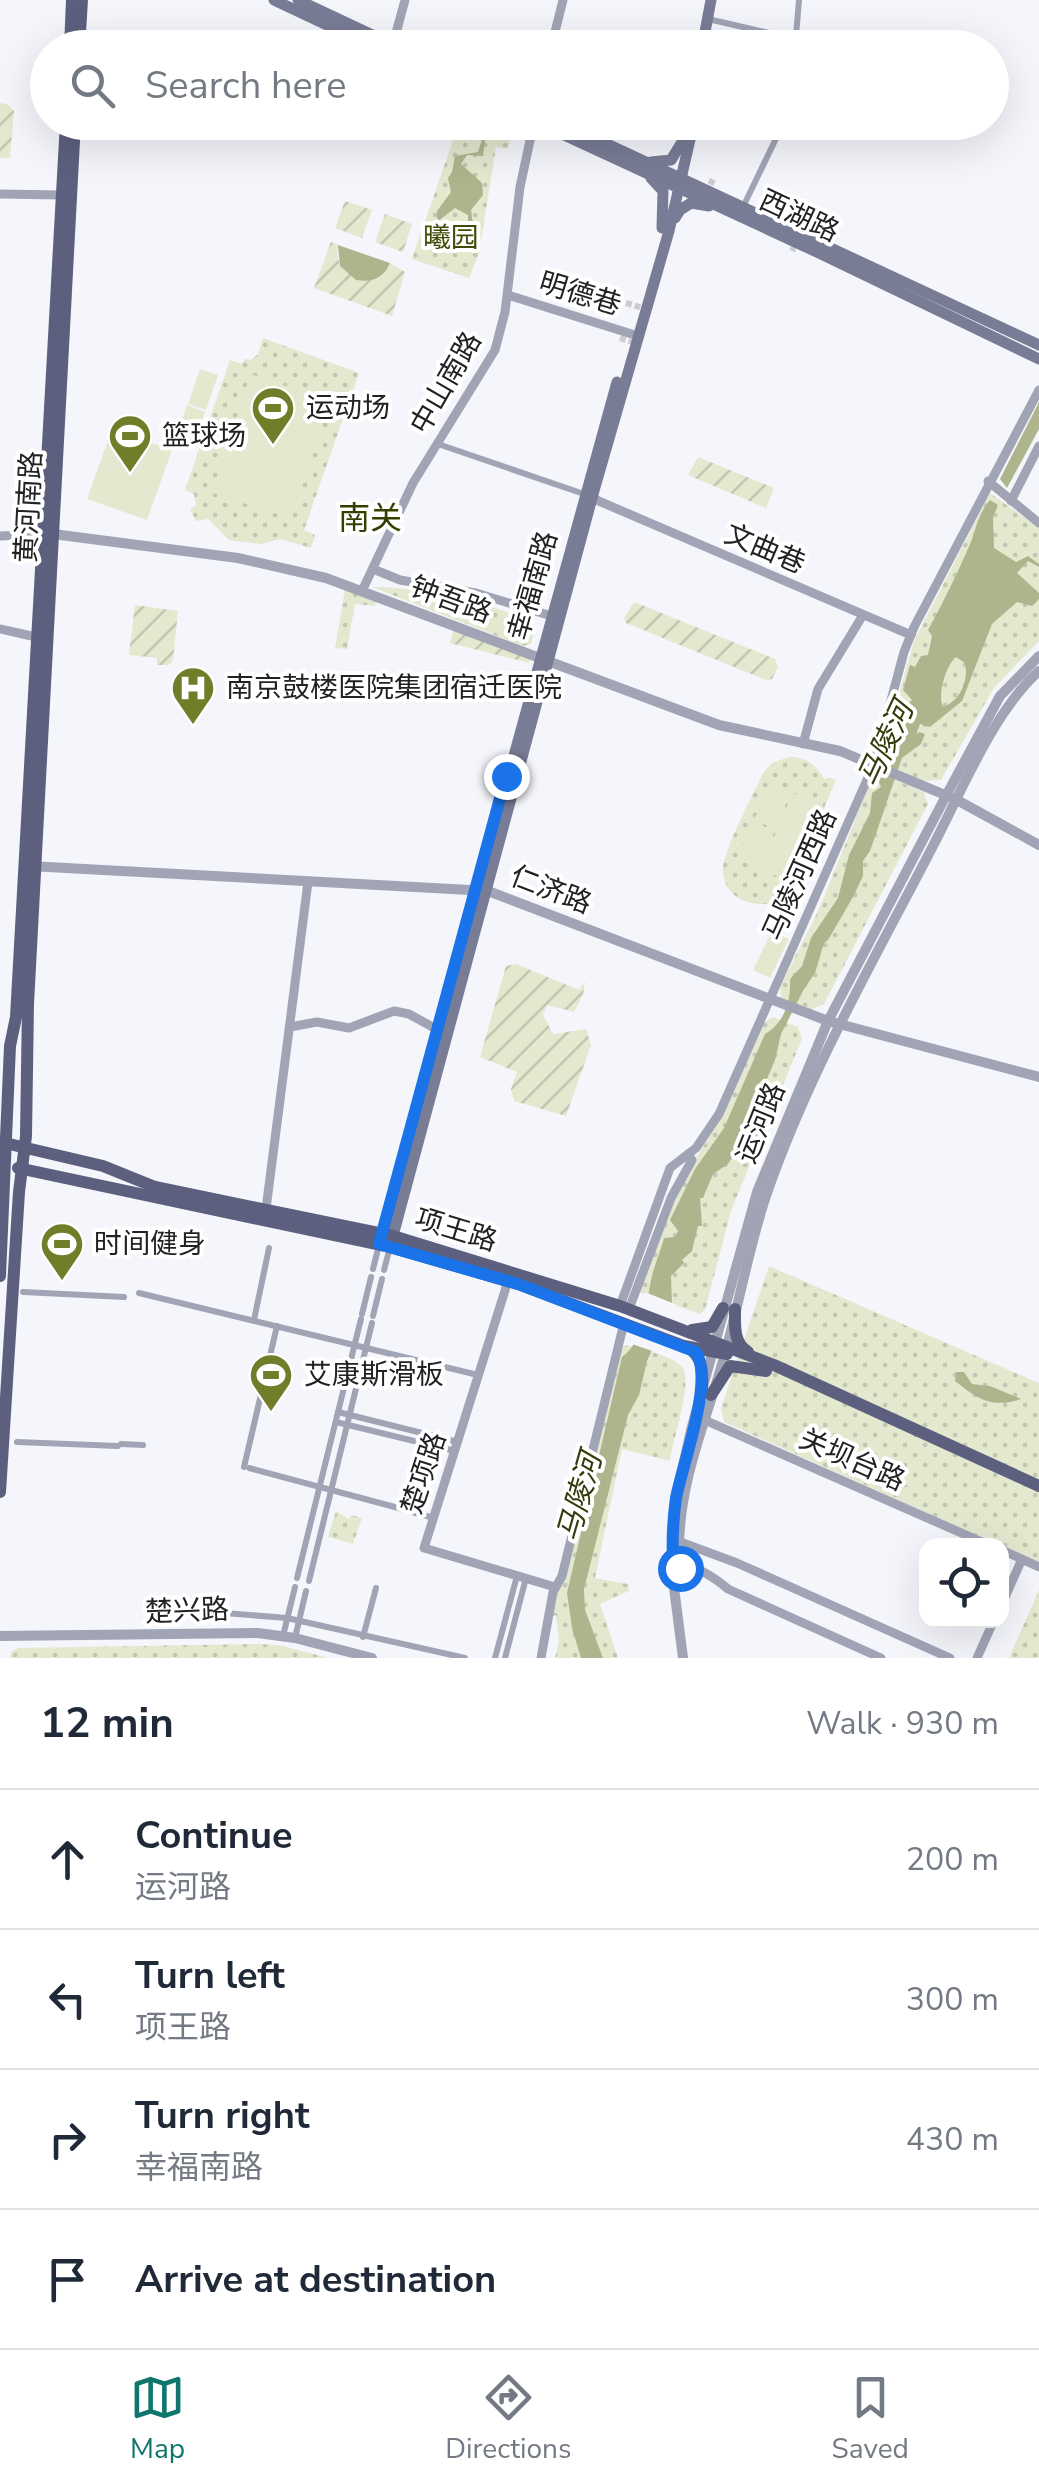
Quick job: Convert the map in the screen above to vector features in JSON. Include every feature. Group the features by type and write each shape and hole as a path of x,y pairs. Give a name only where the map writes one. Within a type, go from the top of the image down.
{"main road":[{"path":"71,30 72,0"},
{"path":"81,30 82,0"},
{"path":"274,0 338,30"},
{"path":"298,0 362,30"},
{"path":"708,30 714,0"},
{"name":"黄河南路","path":"0,1492 26,1148 36,636 48,534 65,140"},
{"name":"黄河南路","path":"0,1276 3,1142 29,866 74,140"},
{"name":"西湖路","path":"579,140 1039,344"},
{"name":"西湖路","path":"594,140 643,166"},
{"path":"666,230 664,191 643,166 672,160 687,140"},
{"path":"687,140 694,172 739,210"},
{"name":"幸福南路","path":"386,1240 555,617 593,499 687,140"},
{"path":"666,230 680,210 691,203 739,210"},
{"name":"西湖路","path":"739,210 1039,359"},
{"name":"幸福南路","path":"386,1240 438,1030 482,890"},
{"name":"项王路","path":"3,1142 103,1166 155,1186 386,1240 685,1330 770,1368"},
{"name":"项王路","path":"2,1164 386,1240 508,1281 625,1312 684,1346 721,1347"},
{"path":"685,1330 712,1326 729,1309 739,1344 770,1368 1039,1495"},
{"path":"684,1346 696,1352 701,1362 707,1394"},
{"path":"707,1394 730,1366 770,1368 1039,1486"}],"street":[{"path":"399,30 405,0"},
{"path":"556,30 563,0"},
{"path":"796,30 799,0"},
{"path":"710,20 747,30"},
{"name":"中山南路","path":"362,591 414,482 490,361 498,340 508,295 520,187 531,140"},
{"path":"739,210 775,140"},
{"path":"0,194 61,195"},
{"name":"明德巷","path":"508,295 635,335"},
{"name":"马陵河西路","path":"541,1658 555,1587 562,1576 625,1312 671,1198 692,1160 688,1154 702,1141 719,1114 768,998 877,766 910,635 1039,390"},
{"name":"文曲巷","path":"438,444 593,499 910,635"},
{"path":"1011,502 1039,446"},
{"path":"988,481 1039,524"},
{"path":"0,536 48,534"},
{"name":"钟吾路","path":"48,534 277,565 362,591 718,725 832,749 952,797"},
{"path":"373,569 410,583 476,593 555,617"},
{"path":"803,744 818,689 862,615"},
{"path":"0,629 36,636"},
{"name":"运河路","path":"686,1658 676,1561 676,1502 729,1309 767,1193 834,1023 1000,696 1039,656"},
{"name":"运河路","path":"952,797 1010,703 1039,671"},
{"path":"952,797 1039,846"},
{"name":"仁济路","path":"29,866 482,890 834,1023 1039,1078"},
{"path":"266,1209 308,882"},
{"path":"290,1027 317,1022 349,1028 394,1011 409,1014 438,1030"},
{"path":"297,1578 372,1273 386,1240"},
{"path":"309,1581 383,1275 386,1240"},
{"path":"254,1320 268,1248"},
{"name":"楚项路","path":"508,1281 424,1548 555,1587"},
{"path":"23,1292 124,1297"},
{"path":"140,1293 479,1376"},
{"path":"278,1326 246,1468 434,1518"},
{"path":"338,1412 457,1446"},
{"name":"关坝台路","path":"699,1418 973,1538"},
{"path":"336,1422 457,1446"},
{"path":"17,1442 143,1445"},
{"path":"676,1540 950,1658"},
{"path":"1009,1553 1039,1566"},
{"path":"1009,1588 1022,1559"},
{"path":"676,1561 716,1578 728,1589 881,1658"},
{"path":"495,1658 522,1577"},
{"path":"505,1658 522,1577"},
{"path":"289,1637 287,1618 294,1588"},
{"path":"364,1637 376,1588"},
{"path":"289,1637 299,1620 306,1591"},
{"path":"224,1613 299,1620 466,1658"},
{"path":"976,1658 990,1628"},
{"name":"楚兴路","path":"0,1636 225,1632 289,1637 372,1658"}],"green space":[{"path":"0,103 14,111 10,158 0,158"},
{"name":"曦园","path":"453,140 510,140 508,149 496,147 479,254 469,278 412,259"},
{"path":"345,201 372,210 362,238 335,228"},
{"path":"385,214 412,224 403,252 375,242"},
{"path":"331,242 338,245 342,267 360,281 374,279 390,263 405,272 392,316 314,288"},
{"path":"263,338 359,373 304,530 315,535 311,548 280,539 261,544 229,540 208,519 196,521 190,509 196,506 194,494 185,490 230,360 242,364 244,359 251,360 258,354"},
{"path":"200,369 218,375 206,410 188,404"},
{"path":"254,375 326,400 327,409 292,510 286,517 213,493 247,384"},
{"path":"187,405 205,412 193,446 175,440"},
{"name":"篮球场","path":"112,429 172,450 147,520 87,499"},
{"path":"698,457 774,488 766,508 688,475"},
{"path":"990,493 1039,528 1039,641 994,688 941,780 923,781 887,765 882,754 914,641"},
{"path":"372,587 434,593 499,609 536,625 531,644 523,646"},
{"path":"345,589 376,601 375,606 355,604 347,649 335,648"},
{"path":"634,602 775,659 778,667 772,679 766,680 626,623 624,618"},
{"path":"135,605 178,611 173,660 169,665 157,665 157,658 129,655"},
{"path":"454,628 531,656 529,663 450,643"},
{"path":"789,757 810,763 825,780 836,780 778,915 769,912 772,903 746,902 732,893 723,868 763,773 772,763"},
{"path":"882,774 924,792 928,804 824,1004 810,1010 781,999 780,987 819,909 870,783"},
{"path":"770,783 791,792 775,829 754,820"},
{"path":"794,793 815,802 798,839 777,830"},
{"path":"753,822 774,831 758,868 737,859"},
{"path":"776,832 797,841 781,878 760,869"},
{"path":"772,931 789,939 770,978 753,970"},
{"path":"516,964 579,990 585,981 574,1012 547,1005 543,1015 553,1034 586,1029 591,1045 566,1116 514,1101 511,1089 517,1072 480,1057 506,966"},
{"path":"773,1017 798,1027 802,1039 731,1211 705,1310 700,1314 638,1292 684,1177 719,1121 762,1024"},
{"path":"769,1266 1039,1383 1039,1563 1009,1550 1009,1538 983,1538 724,1422 721,1408"},
{"path":"627,1345 669,1358 685,1373 670,1461 622,1449 595,1578 628,1584 629,1591 600,1604 618,1658 555,1658 559,1641 556,1615 553,1616 554,1599 564,1580 621,1349"},
{"path":"336,1511 349,1519 351,1515 362,1518 353,1544 328,1537"},
{"path":"1039,1590 1039,1658 1009,1658"},
{"path":"258,1644 329,1658 10,1658 18,1648"}],"shaded area":[{"path":"485,140 483,156 467,155 461,164 482,183 483,195 471,210 473,225 468,225 468,215 455,208 437,222 437,211 451,192 448,178 455,156 478,152"},
{"path":"338,245 390,263 376,278 356,280 340,266"},
{"path":"1039,402 1039,429 1007,488 1000,479"},
{"path":"990,500 998,505 993,517 994,548 1016,562 1028,556 1039,564 1028,561 1017,573 1039,593 1039,599 1032,606 1017,602 992,624 962,701 930,727 920,724 916,735 925,734 921,744 902,758 870,851 863,861 863,876 824,943 815,973 781,1034 775,1060 737,1150 728,1164 713,1174 700,1198 702,1226 698,1226 692,1251 671,1276 672,1305 628,1415 584,1589 585,1610 603,1658 581,1658 567,1593 622,1357 640,1331 664,1238 675,1237 678,1231 670,1220 695,1169 724,1128 765,1034 782,1016 790,979 802,966 811,938 838,898 849,855 870,813 872,793 881,787 892,735 898,738 899,712 912,700 903,690 910,665 915,667 921,656 928,655 932,636 928,630","holes":["956,657 965,663 962,690 943,707 942,688 949,667"]},
{"path":"956,1372 964,1372 972,1384 990,1386 1021,1399 1001,1403 985,1400 955,1381"}],"pier":[{"path":"645,1292 677,1305 658,1353 632,1344"}],"tunnel":[{"path":"707,193 713,179"},
{"path":"792,251 804,223"},
{"path":"626,303 643,308"},
{"path":"620,338 632,342 634,336"}],"place":[{"name":"运动场","path":"273,446"},
{"name":"篮球场","path":"130,474"},
{"name":"南京鼓楼医院集团宿迁医院","path":"193,726"},
{"name":"时间健身","path":"62,1282"},
{"name":"艾康斯滑板","path":"271,1413"}],"district":[{"name":"南关","path":"370,518"}],"route":[{"path":"506,776 379,1244 518,1284 696,1352 702,1369 702,1393 673,1525 673,1561 680,1561 680,1568"}],"water label":[{"name":"马陵河","path":"886,744"},
{"name":"马陵河","path":"580,1497"}]}
